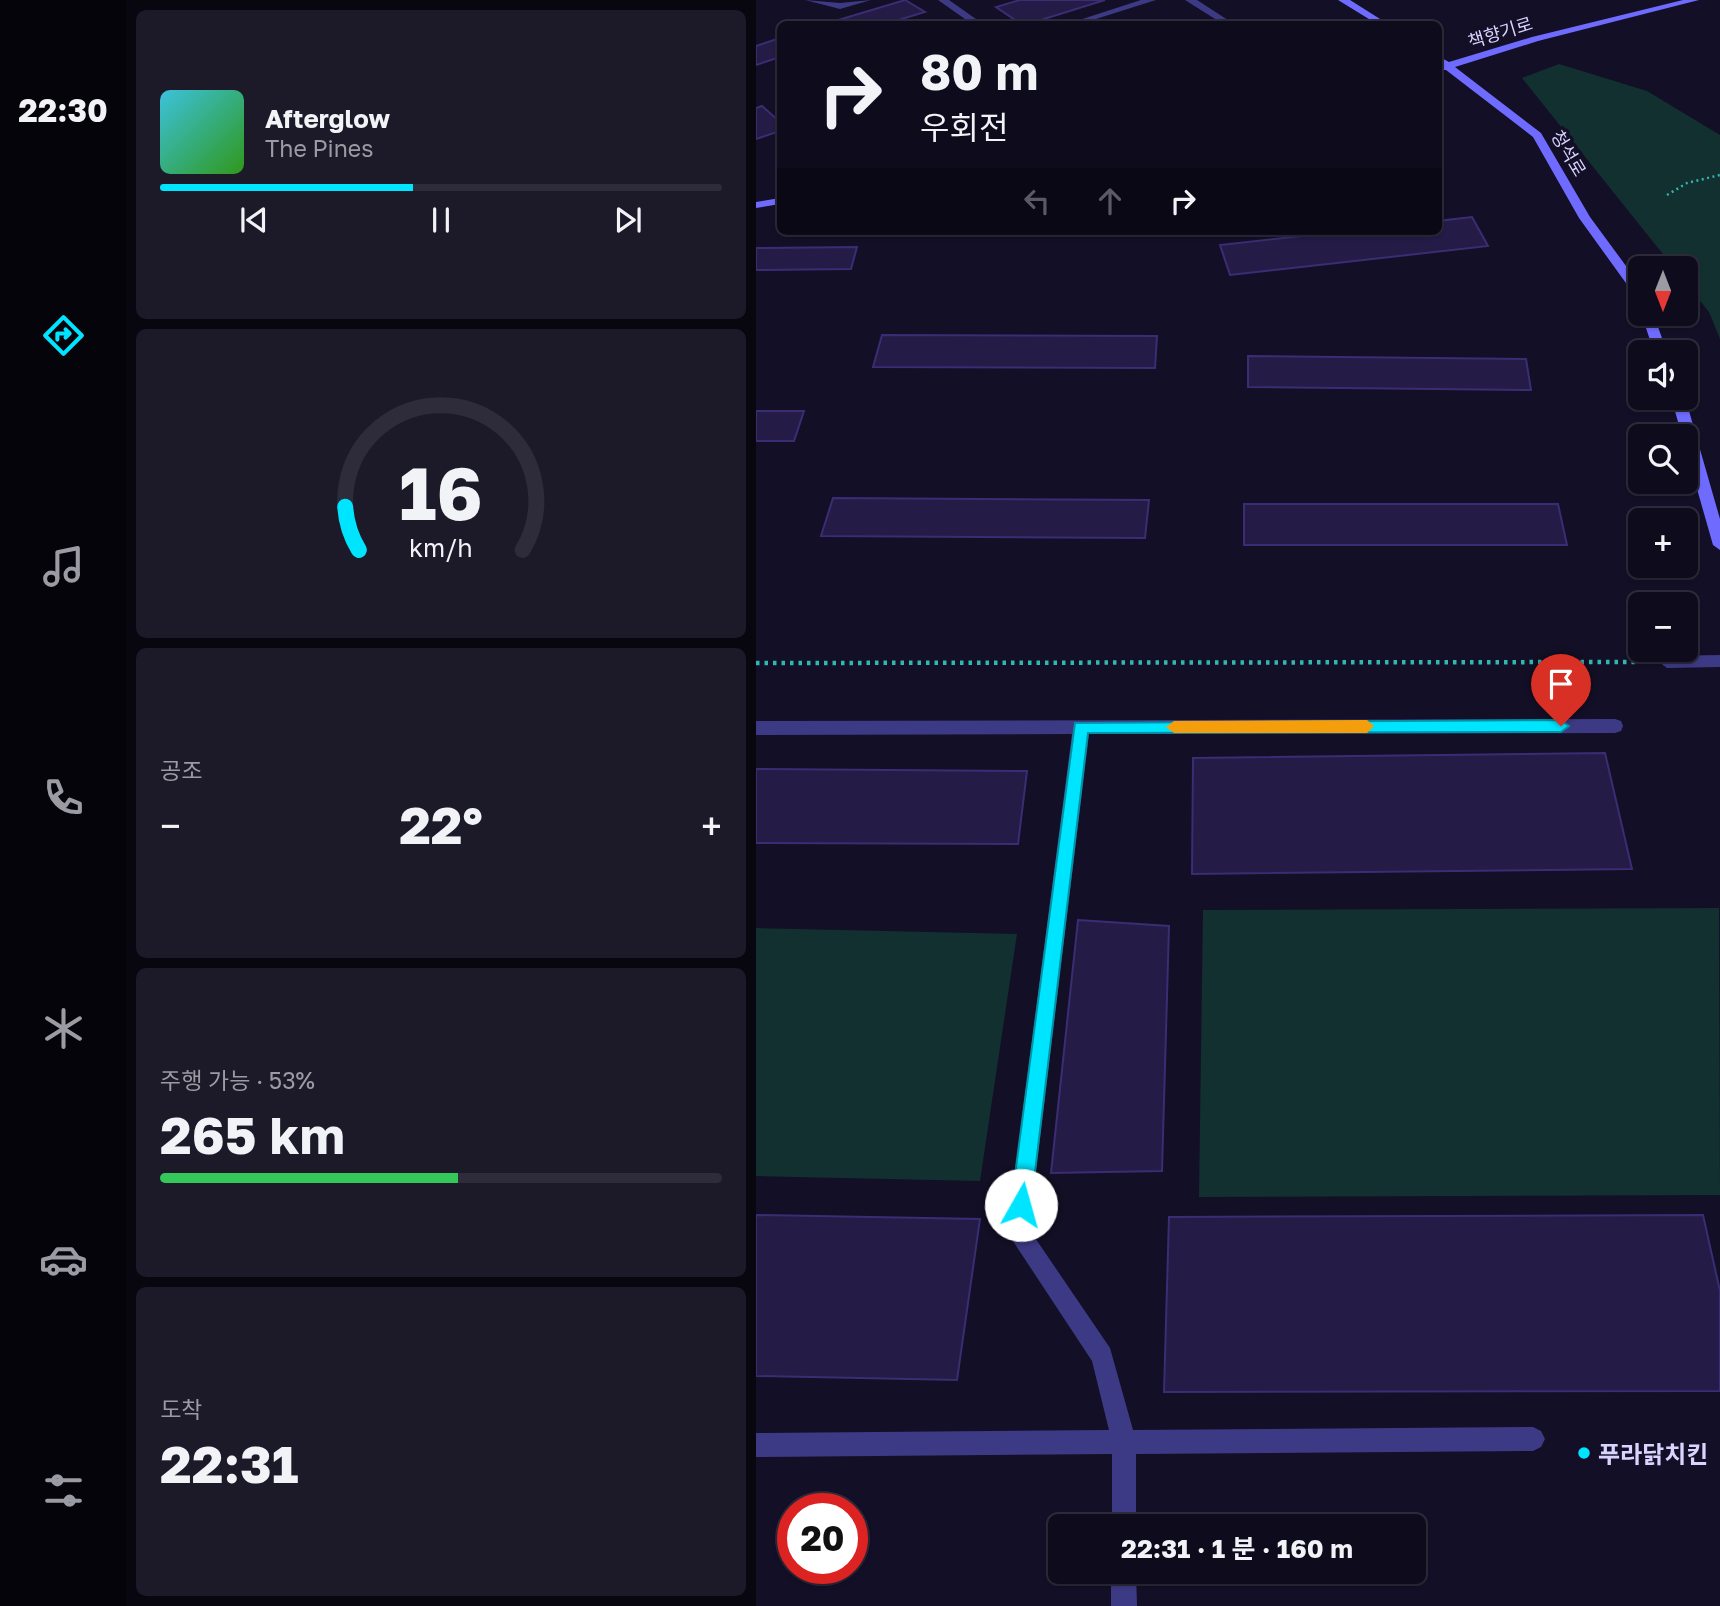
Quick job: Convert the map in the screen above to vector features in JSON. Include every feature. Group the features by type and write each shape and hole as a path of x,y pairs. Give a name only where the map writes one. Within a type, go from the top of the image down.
{"main road":[{"path":"1343,0 1378,21"},
{"name":"책향기로","path":"1444,67 1535,39 1694,0"},
{"name":"청석로","path":"1444,67 1537,135 1586,218 1628,277"},
{"path":"756,205 777,202"},
{"path":"1682,410 1720,545"}],"street":[{"path":"810,0 840,6 866,0"},
{"path":"943,0 974,21"},
{"path":"1082,21 1151,0"},
{"path":"1190,0 1223,21"},
{"path":"1698,661 1720,661"},
{"path":"756,728 1615,726"},
{"path":"1081,727 1018,1232 1102,1356 1124,1443 1124,1514"},
{"path":"756,1445 1533,1439"},
{"path":"1124,1584 1124,1606"}],"path":[{"path":"1667,195 1687,183 1720,175"},
{"path":"756,663 1667,662"}],"green space":[{"path":"1559,64 1647,91 1720,135 1720,339 1709,312 1698,298 1698,256 1664,256 1522,78"},
{"path":"1719,908 1720,1195 1199,1197 1203,910"},
{"path":"756,928 1017,934 980,1181 756,1176"}],"building":[{"path":"905,0 925,12 895,21 835,21"},
{"path":"1020,0 1105,0 1038,21 1017,21 996,7"},
{"path":"777,39 777,58 756,65 756,46"},
{"path":"762,106 777,119 777,132 756,139 756,108"},
{"path":"1472,217 1488,246 1230,275 1220,245 1311,235 1442,235 1442,221"},
{"path":"857,247 851,269 756,270 756,248"},
{"path":"882,335 1157,336 1155,368 873,367"},
{"path":"1248,356 1526,359 1531,390 1248,387"},
{"path":"756,411 804,411 794,441 756,441"},
{"path":"833,498 1149,500 1145,538 821,536"},
{"path":"1244,504 1558,504 1567,545 1244,545"},
{"path":"1605,753 1632,869 1192,874 1193,758"},
{"path":"756,769 1027,771 1018,844 756,843"},
{"path":"1078,920 1169,926 1162,1171 1051,1173"},
{"path":"756,1215 980,1219 957,1380 756,1376"},
{"path":"1703,1215 1720,1291 1720,1391 1164,1392 1169,1217"}],"slow traffic":[{"path":"1174,727 1367,726"}],"place":[{"name":"푸라닭치킨","path":"1584,1453"}],"route":[{"path":"1021,1205 1081,727 1561,726"}]}
